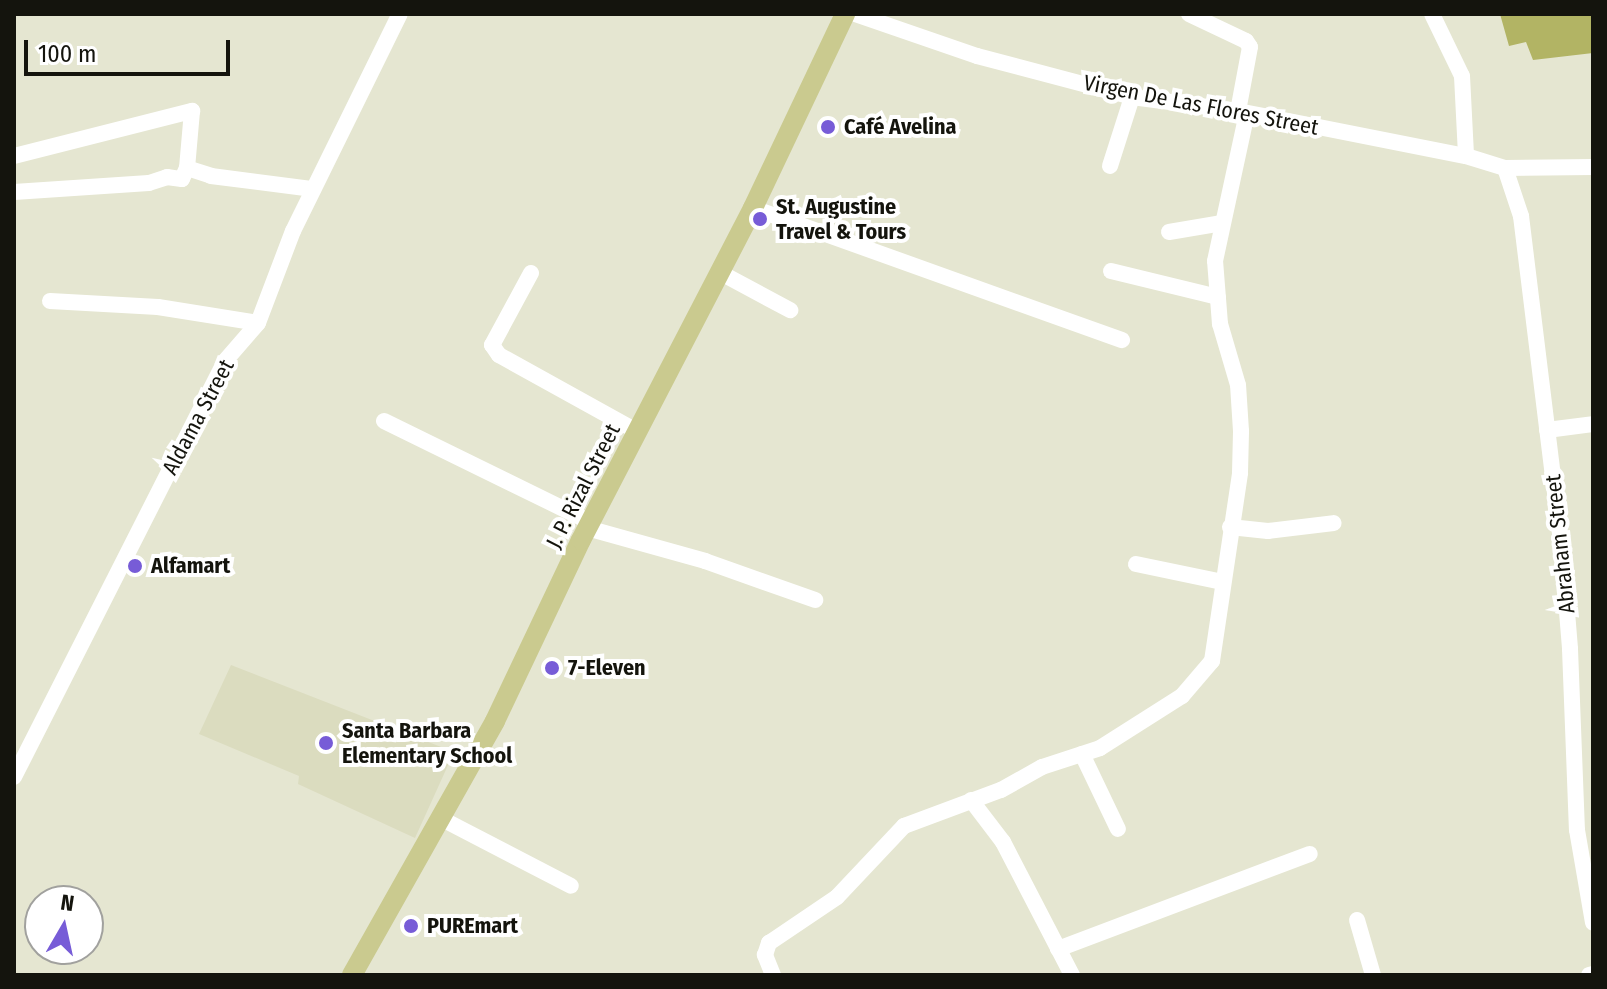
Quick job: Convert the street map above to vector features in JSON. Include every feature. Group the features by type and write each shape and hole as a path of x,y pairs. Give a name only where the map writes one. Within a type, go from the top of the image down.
{"main road":[{"name":"J. P. Rizal Street","path":"352,975 495,721 589,525 753,208 845,14"}],"street":[{"name":"Aldama Street","path":"14,777 225,361 258,323 293,231 400,14"},
{"name":"Virgen De Las Flores Street","path":"855,14 977,56 1132,97 1242,112 1466,156 1505,168 1593,167"},
{"path":"773,975 765,955 769,943 837,897 904,826 1001,790 1042,767 1082,754 1149,720 1182,696 1212,661 1240,473 1241,431 1238,385 1220,324 1215,261 1242,112 1250,47 1246,41 1189,14"},
{"path":"1432,14 1462,76 1466,156"},
{"path":"1110,166 1132,97"},
{"path":"14,156 192,111 187,168 182,179 167,177 149,183 14,192"},
{"path":"187,168 211,176 313,189"},
{"name":"Abraham Street","path":"1505,168 1521,216 1547,430 1570,649 1577,830 1593,923"},
{"path":"753,208 1122,340"},
{"path":"1169,232 1222,223"},
{"path":"1111,271 1218,297"},
{"path":"719,272 790,310"},
{"path":"531,273 492,345 499,355 638,432"},
{"path":"50,301 158,307 258,323"},
{"path":"384,421 589,525 815,600"},
{"path":"1547,430 1593,424"},
{"path":"1230,527 1268,531 1334,523"},
{"path":"1136,564 1223,582"},
{"path":"1082,754 1118,829"},
{"path":"971,800 1003,842 1072,975"},
{"path":"442,819 571,886"},
{"path":"1058,949 1310,854"},
{"path":"1357,920 1373,975"}],"shaded area":[{"name":"Santa Barbara Elementary School","path":"231,665 454,752 415,838 298,784 299,776 199,734"}],"green space":[{"path":"1500,14 1593,14 1593,53 1533,60 1526,42 1509,46"}],"place":[{"name":"Café Avelina","path":"828,127"},
{"name":"St. Augustine Travel & Tours","path":"760,219"},
{"name":"Alfamart","path":"135,566"},
{"name":"7-Eleven","path":"552,668"},
{"name":"Santa Barbara Elementary School","path":"326,743"},
{"name":"PUREmart","path":"411,926"}]}
